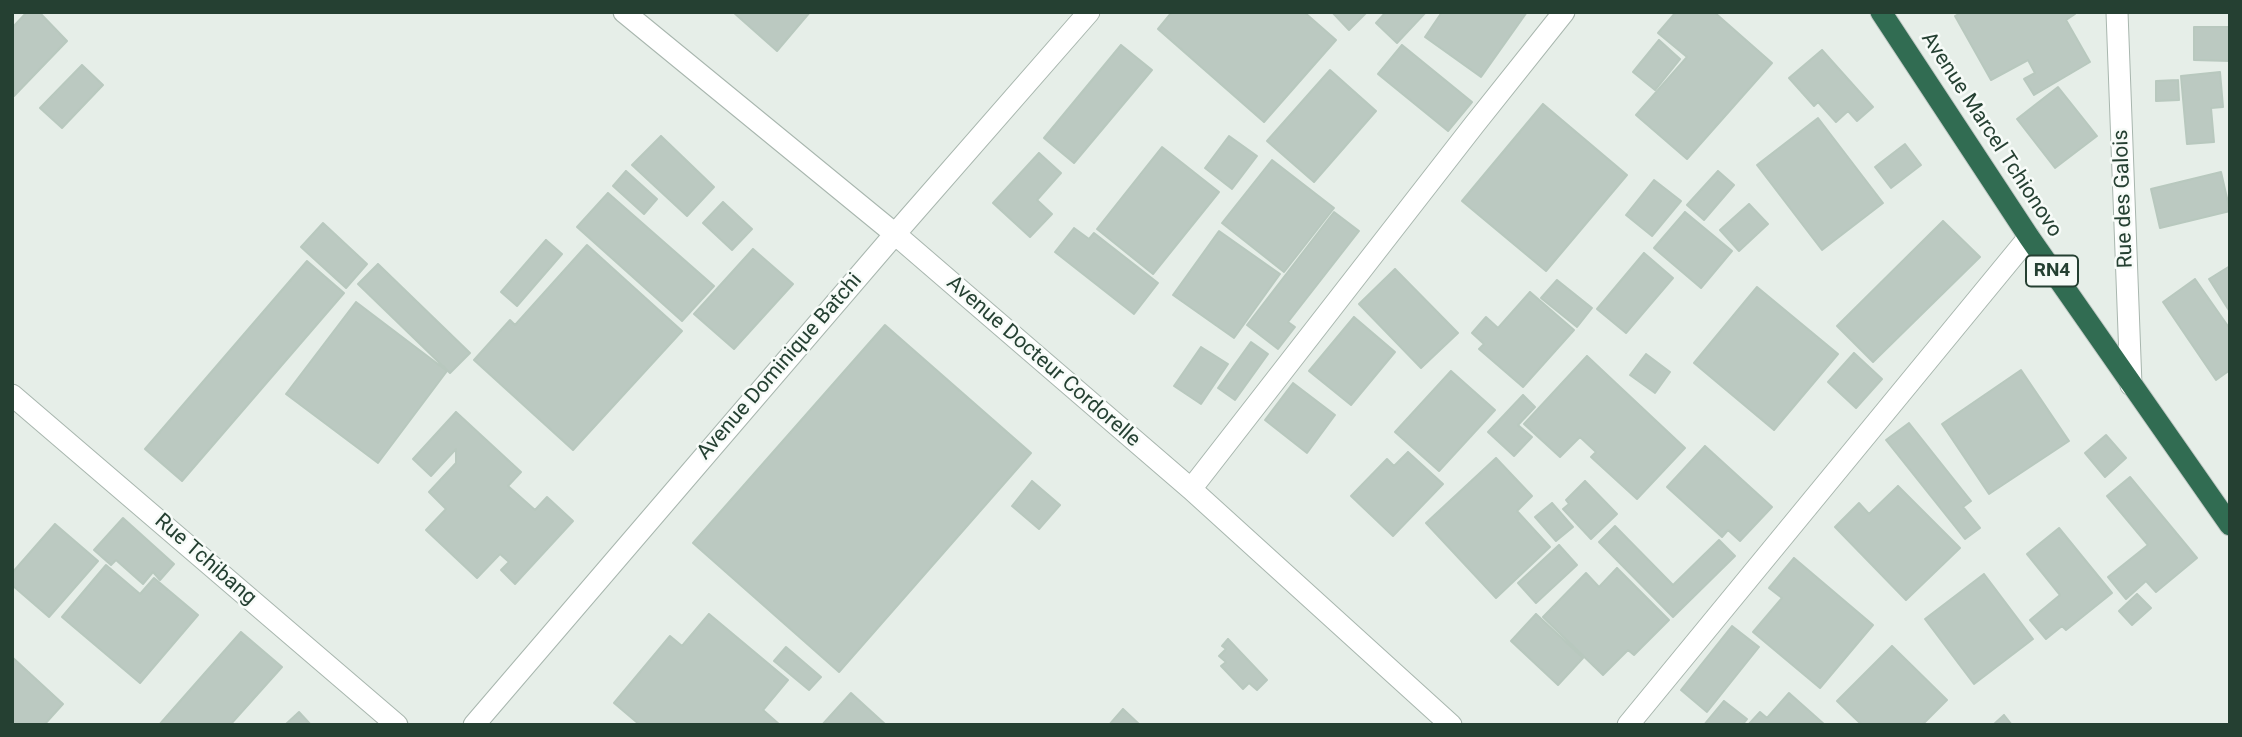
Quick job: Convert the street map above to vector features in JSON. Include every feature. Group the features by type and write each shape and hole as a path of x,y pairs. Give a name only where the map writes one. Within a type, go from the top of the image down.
{"highway":[{"name":"Avenue Marcel Tchionovo","path":"1881,12 2029,237 2230,525"}],"street":[{"name":"Avenue Docteur Cordorelle","path":"624,12 895,234 1191,489 1451,725"},
{"name":"Avenue Dominique Batchi","path":"474,725 1089,12"},
{"path":"1191,489 1564,12"},
{"name":"Rue des Galois","path":"2117,12 2131,385"},
{"path":"1628,725 2029,237"},
{"name":"Rue Tchibang","path":"12,395 397,725"}],"building":[{"path":"27,12 39,12 67,41 14,96 12,28"},
{"path":"733,12 810,12 777,51"},
{"path":"1172,12 1304,12 1336,40 1264,122 1158,29"},
{"path":"1332,12 1367,12 1349,30"},
{"path":"1386,12 1426,12 1397,43 1376,23"},
{"path":"1442,12 1527,12 1481,77 1425,37"},
{"path":"1676,12 1714,12 1772,63 1687,159 1636,115 1687,57 1658,33"},
{"path":"1962,12 2074,12 2075,14 2066,20 2090,62 2034,95 2024,79 2035,73 2028,60 1991,80 1955,16"},
{"path":"2194,27 2230,27 2230,61 2194,60"},
{"path":"1659,40 1680,59 1655,90 1633,72"},
{"path":"1121,45 1152,70 1074,163 1044,138"},
{"path":"1402,45 1472,102 1448,131 1378,74"},
{"path":"1822,50 1873,107 1857,121 1848,111 1836,122 1818,102 1814,106 1789,78"},
{"path":"82,65 103,85 62,128 40,108"},
{"path":"1330,70 1376,111 1314,182 1267,141"},
{"path":"2220,72 2223,107 2211,108 2214,142 2187,144 2181,76"},
{"path":"2178,80 2179,100 2156,101 2156,81"},
{"path":"2058,87 2097,136 2055,168 2017,119"},
{"path":"1543,104 1627,175 1546,271 1462,201"},
{"path":"1818,118 1883,203 1822,250 1757,165"},
{"path":"661,136 714,187 687,216 632,165"},
{"path":"1229,136 1257,156 1232,189 1205,168"},
{"path":"1905,144 1921,165 1891,188 1875,167"},
{"path":"1162,147 1219,192 1153,274 1097,229"},
{"path":"1039,153 1061,173 1037,200 1052,214 1030,237 993,203"},
{"path":"1272,160 1334,208 1284,272 1222,223"},
{"path":"626,171 657,199 644,214 613,186"},
{"path":"1718,171 1734,185 1704,220 1687,205"},
{"path":"2221,172 2230,211 2160,228 2151,189"},
{"path":"1654,180 1681,201 1652,236 1626,215"},
{"path":"608,193 714,286 682,321 577,227"},
{"path":"723,202 752,229 732,250 703,223"},
{"path":"1749,204 1768,224 1739,251 1720,230"},
{"path":"1334,212 1359,231 1288,322 1295,327 1278,349 1247,325"},
{"path":"1685,212 1732,251 1701,288 1654,248"},
{"path":"1943,221 1980,257 1873,362 1837,326"},
{"path":"323,223 367,264 346,288 301,247"},
{"path":"1074,228 1089,239 1094,233 1158,283 1134,314 1055,252"},
{"path":"1219,231 1280,274 1234,338 1173,295"},
{"path":"546,240 562,254 517,306 501,292"},
{"path":"587,245 682,331 573,450 474,360 510,320 515,325"},
{"path":"753,249 793,284 734,349 694,314"},
{"path":"1644,253 1673,278 1626,333 1597,309"},
{"path":"307,261 344,293 182,481 145,449"},
{"path":"378,264 470,353 450,373 358,284"},
{"path":"2230,266 2230,312 2209,279"},
{"path":"1395,269 1458,333 1421,368 1359,304"},
{"path":"2195,279 2230,329 2230,370 2216,380 2163,302"},
{"path":"1557,280 1592,308 1577,327 1541,298"},
{"path":"1757,287 1838,354 1774,430 1694,363"},
{"path":"1530,292 1574,330 1523,387 1479,349 1484,344 1472,333 1486,317 1498,328"},
{"path":"356,302 447,371 378,463 286,394"},
{"path":"1354,317 1395,352 1351,405 1309,371"},
{"path":"885,325 1031,453 839,672 693,543"},
{"path":"1251,342 1268,354 1235,400 1218,388"},
{"path":"1201,347 1228,364 1201,404 1174,386"},
{"path":"1854,353 1882,379 1856,408 1828,382"},
{"path":"1646,354 1670,372 1655,393 1630,375"},
{"path":"1587,356 1685,448 1637,499 1591,457 1596,452 1580,437 1560,457 1524,424"},
{"path":"2021,370 2069,441 1989,494 1942,424"},
{"path":"1451,371 1495,410 1439,471 1395,432"},
{"path":"1293,383 1335,415 1307,453 1265,420"},
{"path":"1523,395 1535,407 1518,425 1532,437 1514,456 1488,432"},
{"path":"456,412 521,472 508,486 535,510 547,497 573,521 515,584 501,570 509,562 500,554 477,578 426,530 446,509 429,492 456,463 456,449 431,476 413,459"},
{"path":"1909,423 1971,501 1963,507 1980,528 1965,539 1886,440"},
{"path":"2106,435 2126,458 2105,477 2085,453"},
{"path":"1705,446 1772,507 1740,541 1728,530 1722,537 1667,487"},
{"path":"1408,452 1443,484 1393,536 1351,496 1387,459 1394,466"},
{"path":"1496,458 1532,496 1517,511 1550,547 1496,598 1426,523"},
{"path":"2130,477 2197,558 2156,592 2146,581 2126,599 2108,577 2148,545 2107,496"},
{"path":"1032,481 1060,505 1039,529 1012,506"},
{"path":"1585,481 1617,514 1591,539 1563,509 1569,504 1566,500"},
{"path":"1898,486 1960,548 1906,600 1835,527 1859,503 1869,514"},
{"path":"1552,503 1573,527 1556,541 1535,517"},
{"path":"123,518 174,564 160,580 153,572 143,584 116,560 111,565 94,550"},
{"path":"55,524 98,561 49,617 12,585 12,573"},
{"path":"1615,526 1673,585 1719,540 1735,556 1673,617 1599,542"},
{"path":"2059,528 2112,593 2066,630 2062,626 2046,639 2030,620 2060,595 2027,554"},
{"path":"1559,545 1577,565 1536,603 1518,583"},
{"path":"1794,558 1873,625 1820,688 1753,632 1782,598 1769,588"},
{"path":"106,565 140,594 154,578 198,615 140,683 62,617"},
{"path":"1617,568 1669,620 1634,655 1628,650 1603,675 1543,617 1586,573 1599,587"},
{"path":"1984,574 2033,639 1974,684 1925,619"},
{"path":"2137,594 2151,608 2132,625 2119,611"},
{"path":"709,614 788,680 763,710 780,725 640,725 614,703 670,636 682,646"},
{"path":"1536,614 1583,658 1558,685 1511,641"},
{"path":"1732,626 1759,647 1707,712 1681,690"},
{"path":"241,632 282,667 230,725 159,725"},
{"path":"1228,639 1267,680 1257,690 1249,683 1243,689 1221,666 1226,662 1219,656 1226,649 1222,646"},
{"path":"1892,646 1947,700 1922,725 1862,725 1837,701"},
{"path":"786,647 821,677 809,690 774,661"},
{"path":"12,657 63,704 44,725 12,725"},
{"path":"851,693 886,725 822,725"},
{"path":"1789,693 1825,725 1748,725 1760,712 1767,718"},
{"path":"1724,701 1747,719 1742,725 1704,725"},
{"path":"1123,709 1140,725 1109,725"},
{"path":"299,712 311,725 285,725"},
{"path":"2004,715 2012,725 1993,725"}]}
